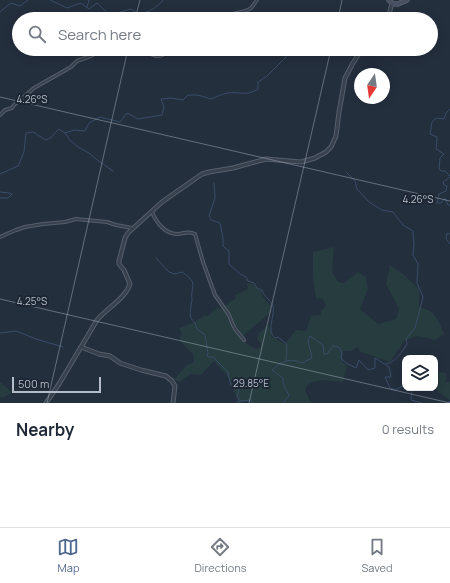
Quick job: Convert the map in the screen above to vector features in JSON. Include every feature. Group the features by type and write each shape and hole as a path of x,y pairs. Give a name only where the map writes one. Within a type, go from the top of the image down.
{"main road":[{"path":"390,2 398,4 407,0"}],"street":[{"path":"241,12 251,8 256,0"},
{"path":"389,12 390,2"},
{"path":"0,115 5,110 12,108 34,88 71,67 77,61 91,56"},
{"path":"46,403 97,320 122,296 130,286 127,274 119,264 119,261 126,236 132,228 167,198 202,174 233,168 266,158 301,162 315,158 326,152 331,147 336,136 345,78 358,56"},
{"path":"151,211 159,225 167,231 177,234 191,232 195,234 201,258 215,295 230,315 235,329 244,340"},
{"path":"0,237 24,227 65,222 76,219 107,222 116,226 132,228"},
{"path":"80,348 86,348 110,356 120,363 141,370 166,376 175,386 173,403"}],"green space":[{"path":"334,247 332,272 338,282 344,283 358,272 366,277 368,289 360,309 378,324 396,319 399,309 386,284 390,265 403,274 419,289 419,307 433,313 436,316 444,334 435,340 417,336 404,341 390,362 361,352 357,347 351,351 343,351 342,361 347,366 343,382 323,380 309,383 305,390 310,401 313,403 251,403 249,401 239,403 227,376 214,361 201,375 191,374 179,382 171,377 175,378 187,365 194,362 193,354 179,340 182,334 179,328 193,323 205,315 208,316 218,307 220,309 236,298 235,295 248,289 247,283 253,284 261,291 263,297 271,306 271,312 243,336 247,344 255,349 261,347 261,344 257,339 259,333 269,325 272,337 285,344 296,330 306,331 311,316 321,315 321,311 326,306 323,299 316,298 313,278 313,252"},
{"path":"438,372 447,373 445,382 450,382 450,400 437,391"},
{"path":"0,382 12,392 3,398 0,397"}],"waterway":[{"path":"0,12 11,3 20,6 28,0"},
{"path":"50,0 67,8 81,3 89,9 97,3 107,12"},
{"path":"87,7 89,0"},
{"path":"146,12 161,3 163,0"},
{"path":"120,12 131,9 136,12"},
{"path":"0,174 18,166 24,152 26,133 33,132 46,140 52,137 59,129 65,133 74,130 85,131 89,123 100,117 120,122 127,113 138,119 162,115 164,107 161,99 171,98 183,100 188,95 198,95 211,99 227,93 250,93 258,89 258,82 267,76 287,56"},
{"path":"450,109 446,113 444,119 436,118 432,122 430,134 437,137 436,149 444,154 440,158 439,169 441,171 445,171 450,176"},
{"path":"65,133 78,147 89,153 113,171"},
{"path":"346,172 355,181 357,189 369,202 382,210 393,212 403,225 413,231 413,255 418,264 417,283 423,297 415,328 406,339 407,344 396,359 386,364"},
{"path":"450,177 443,182 444,185 447,186 446,191 439,194 437,203 441,203 445,198 448,205 450,205"},
{"path":"214,183 215,198 209,216 211,220 220,223 223,246 229,251 229,264 240,274 246,277 248,281 254,283 257,288 262,290 264,295 272,304 273,310 271,331 275,338 278,337 286,343 286,361"},
{"path":"0,192 12,194 8,198 0,198"},
{"path":"450,234 447,233 446,239 450,244"},
{"path":"156,258 169,272 175,274 182,272 192,281 191,318 197,329 205,335 208,353 207,356 213,357 228,372 231,386 237,387 239,391 237,396 240,401"},
{"path":"0,333 16,331 63,347"},
{"path":"283,403 289,396 283,383 283,378 272,370 289,360 302,363 312,358 308,341 310,336 323,345 324,354 327,354 333,346 339,347 342,353 341,358 346,363 356,368 359,360 368,370 375,368 375,358 389,367 391,377 385,377 390,388 396,390 402,386"},
{"path":"412,391 411,400 422,403"},
{"path":"236,403 251,400 253,403"}]}
